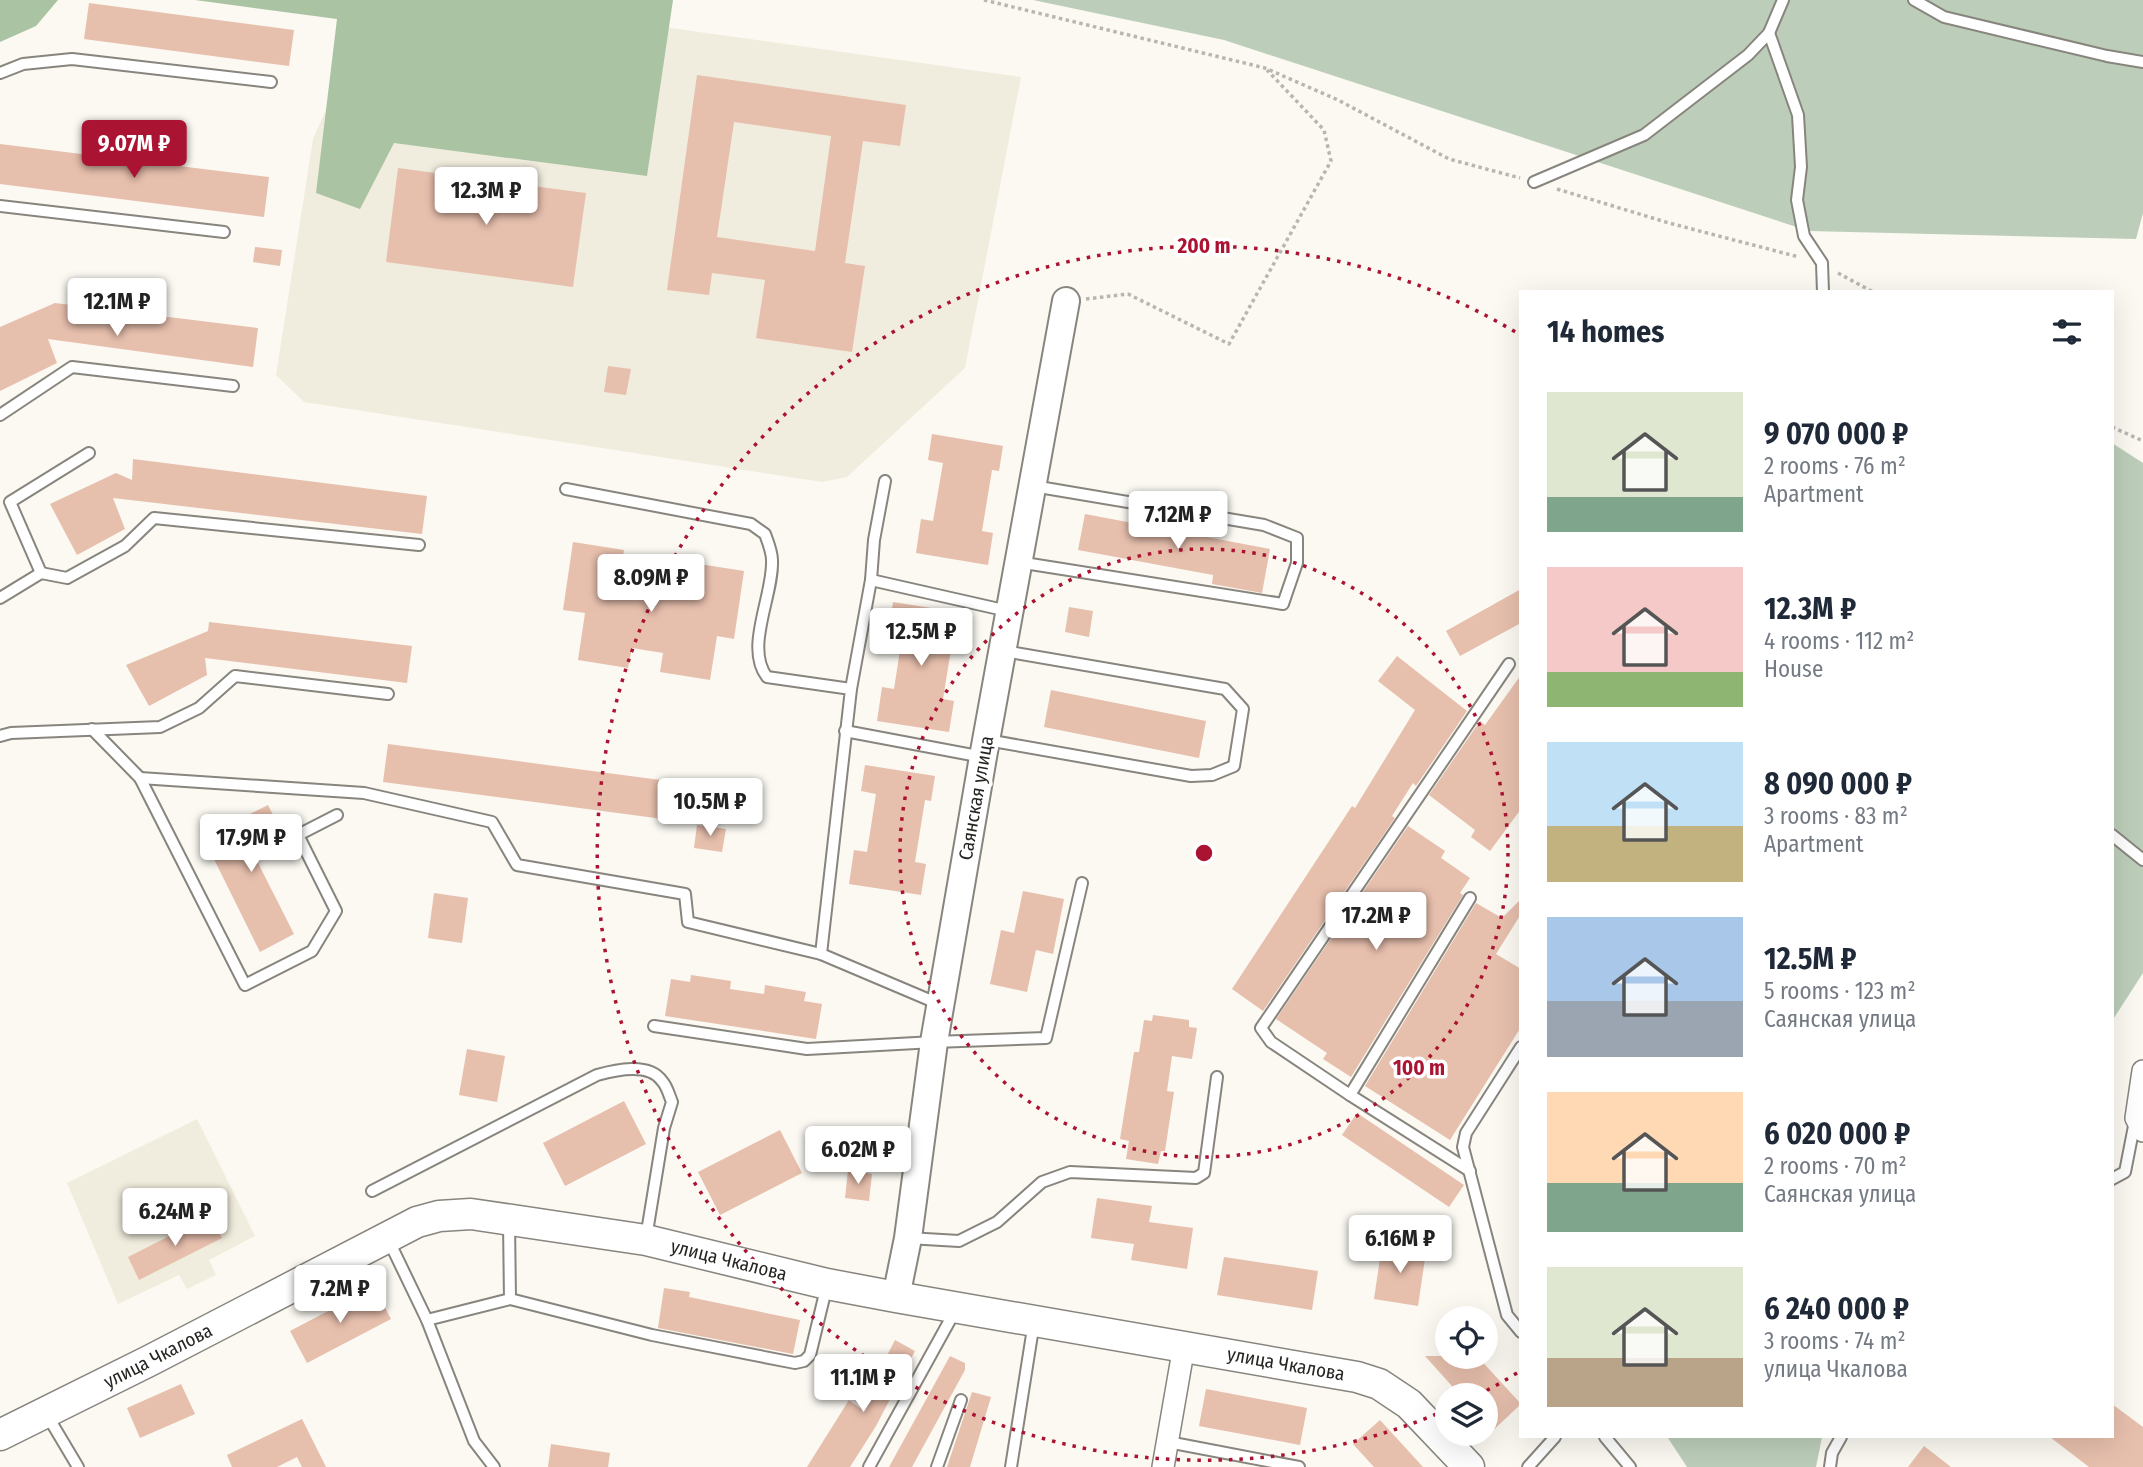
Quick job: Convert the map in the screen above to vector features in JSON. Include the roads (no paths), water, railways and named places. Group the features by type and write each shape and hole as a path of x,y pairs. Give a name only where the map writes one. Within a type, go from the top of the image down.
{"main road":[{"name":"улица Чкалова","path":"0,1435 149,1361 387,1236 417,1222 439,1216 471,1214 646,1240 827,1284 1322,1370 1379,1384 1409,1404 1469,1467"}],"street":[{"name":"Саянская улица","path":"896,1297 908,1238 934,1042 984,748 1016,561 1033,486 1066,301"},
{"path":"2139,1124 2143,1071"},
{"path":"1163,1467 1184,1346"}],"lane":[{"path":"1534,182 1644,135 1748,55 1769,33 1783,0"},
{"path":"1914,0 1944,17 2143,62"},
{"path":"1769,33 1798,115 1801,167 1797,200 1804,236 1822,263 1823,290"},
{"path":"0,73 23,64 72,59 271,82"},
{"path":"0,206 224,232"},
{"path":"0,415 72,367 233,386"},
{"path":"41,573 10,502 89,453"},
{"path":"821,954 850,690 886,481"},
{"path":"1016,561 1283,604 1297,563 1297,538 1264,525 1033,486"},
{"path":"566,489 751,524 765,534 772,560 758,648 760,665 767,677 850,690"},
{"path":"0,598 41,573 67,578 125,546 154,517 419,545"},
{"path":"871,580 1008,611"},
{"path":"845,731 1191,776 1212,775 1234,765 1243,709 1225,689 1001,651"},
{"path":"1470,1171 1270,1042 1261,1028 1509,664"},
{"path":"0,736 10,733 160,727 199,708 235,676 388,694"},
{"path":"92,729 140,778 245,985 312,951 336,911 298,835 337,815"},
{"path":"140,778 364,793 492,822 517,865 684,894 688,922 821,954 941,1005"},
{"path":"2114,837 2143,860"},
{"path":"654,1026 807,1049 1046,1038 1082,884"},
{"path":"1350,1095 1470,898"},
{"path":"1519,1050 1466,1133 1463,1147 1507,1315 1519,1330"},
{"path":"372,1191 597,1075 619,1069 645,1070 662,1078 672,1102 664,1128 646,1240"},
{"path":"908,1238 960,1241 997,1222 1042,1182 1070,1172 1196,1178 1204,1173 1217,1077"},
{"path":"2114,1178 2125,1172 2139,1124"},
{"path":"509,1219 510,1299"},
{"path":"387,1236 427,1320 474,1441 494,1467"},
{"path":"427,1320 510,1299 652,1335 795,1363 804,1361 810,1355 827,1284"},
{"path":"869,1467 957,1308"},
{"path":"1011,1467 1034,1322"},
{"path":"937,1467 961,1400"},
{"path":"45,1412 78,1467"},
{"path":"1528,1467 1554,1438"},
{"path":"1606,1438 1630,1467"},
{"path":"1830,1467 1832,1453 1840,1438"},
{"path":"1168,1443 1264,1464 1299,1467"}]}
